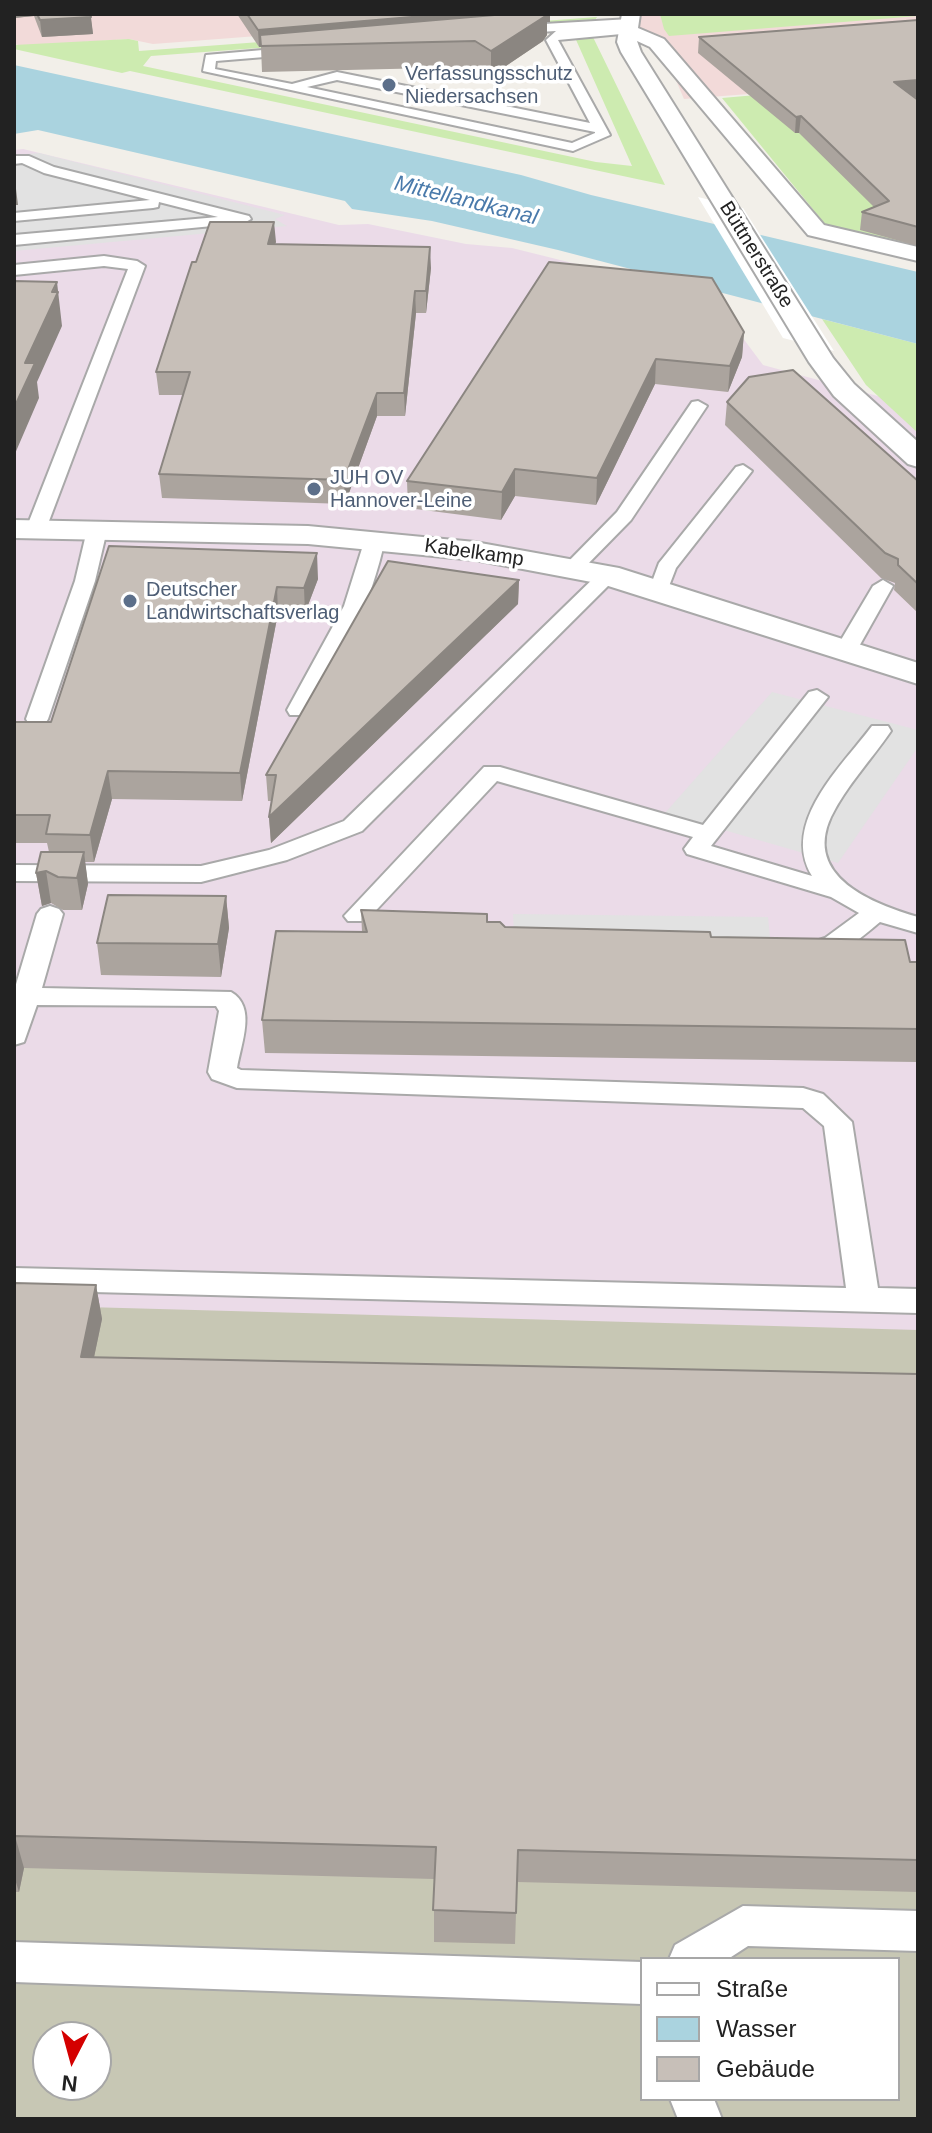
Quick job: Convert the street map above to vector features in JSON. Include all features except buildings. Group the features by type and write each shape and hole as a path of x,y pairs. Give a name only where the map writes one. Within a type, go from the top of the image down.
{"street":[{"name":"Büttnerstraße","path":"630,22 631,52 812,346 844,390 918,458"},
{"path":"630,22 657,43 816,230 918,254"},
{"name":"Kabelkamp","path":"25,529 237,532 375,539 475,551 608,575 918,674"}],"lane":[{"path":"495,31 630,22"},
{"path":"318,49 210,58 209,71 573,147 603,135 552,40 556,35 572,31 630,22"},
{"path":"288,88 337,76 599,129"},
{"path":"14,160 24,159 55,191 177,202"},
{"path":"14,217 55,191 177,202 244,219 14,240"},
{"path":"14,270 104,261 137,266 25,529"},
{"path":"572,569 624,516 698,406"},
{"path":"659,590 666,567 743,471"},
{"path":"37,719 85,581 97,530"},
{"path":"298,710 348,622 369,575 375,539"},
{"path":"14,873 201,874 278,855 353,826 608,575"},
{"path":"846,650 883,586"},
{"path":"817,697 696,849 836,891 874,914 918,925"},
{"path":"836,891 814,855 817,821 880,731"},
{"path":"357,916 492,772 708,834"},
{"path":"14,1036 50,914"},
{"path":"778,956 817,951 841,939 874,914"},
{"path":"26,996 221,998 230,1003 233,1011 222,1072 237,1079 626,1090 803,1098 813,1101 838,1122 864,1300"},
{"path":"14,1279 918,1301"},
{"path":"693,1957 743,1926 918,1931"},
{"path":"14,1962 640,1983"}],"shaded area":[{"path":"14,14 546,14 153,44 129,39 24,46 14,44"},
{"path":"630,14 918,14 918,81 684,99 663,50 630,23"},
{"path":"23,149 339,225 368,224 466,244 512,248 713,298 763,365 918,407 918,2119 14,2119 14,150"},
{"path":"39,153 285,215 275,219 287,226 14,251 14,155"},
{"path":"772,692 918,730 918,747 838,863 665,813"},
{"path":"513,914 768,917 770,938 514,934"},
{"path":"14,1305 918,1330 918,2119 14,2119"}],"green space":[{"path":"660,14 918,14 918,16 669,36"},
{"path":"597,17 593,23 151,56 143,66 596,162 632,166 573,33 591,33 665,185 14,49 14,45 129,39 138,41 139,51"},
{"path":"918,81 918,246 825,224 722,98"},
{"path":"822,319 918,344 918,433 866,385"}],"water":[{"name":"Mittellandkanal","path":"14,65 521,175 591,195 918,272 918,344 558,250 432,221 352,209 345,201 38,130 14,134"}],"pier":[{"path":"698,197 743,208 834,351 783,338"}],"place":[{"name":"Verfassungsschutz Niedersachsen","path":"389,85"},
{"name":"JUH OV Hannover-Leine","path":"314,489"},
{"name":"Deutscher Landwirtschaftsverlag","path":"130,601"}]}
